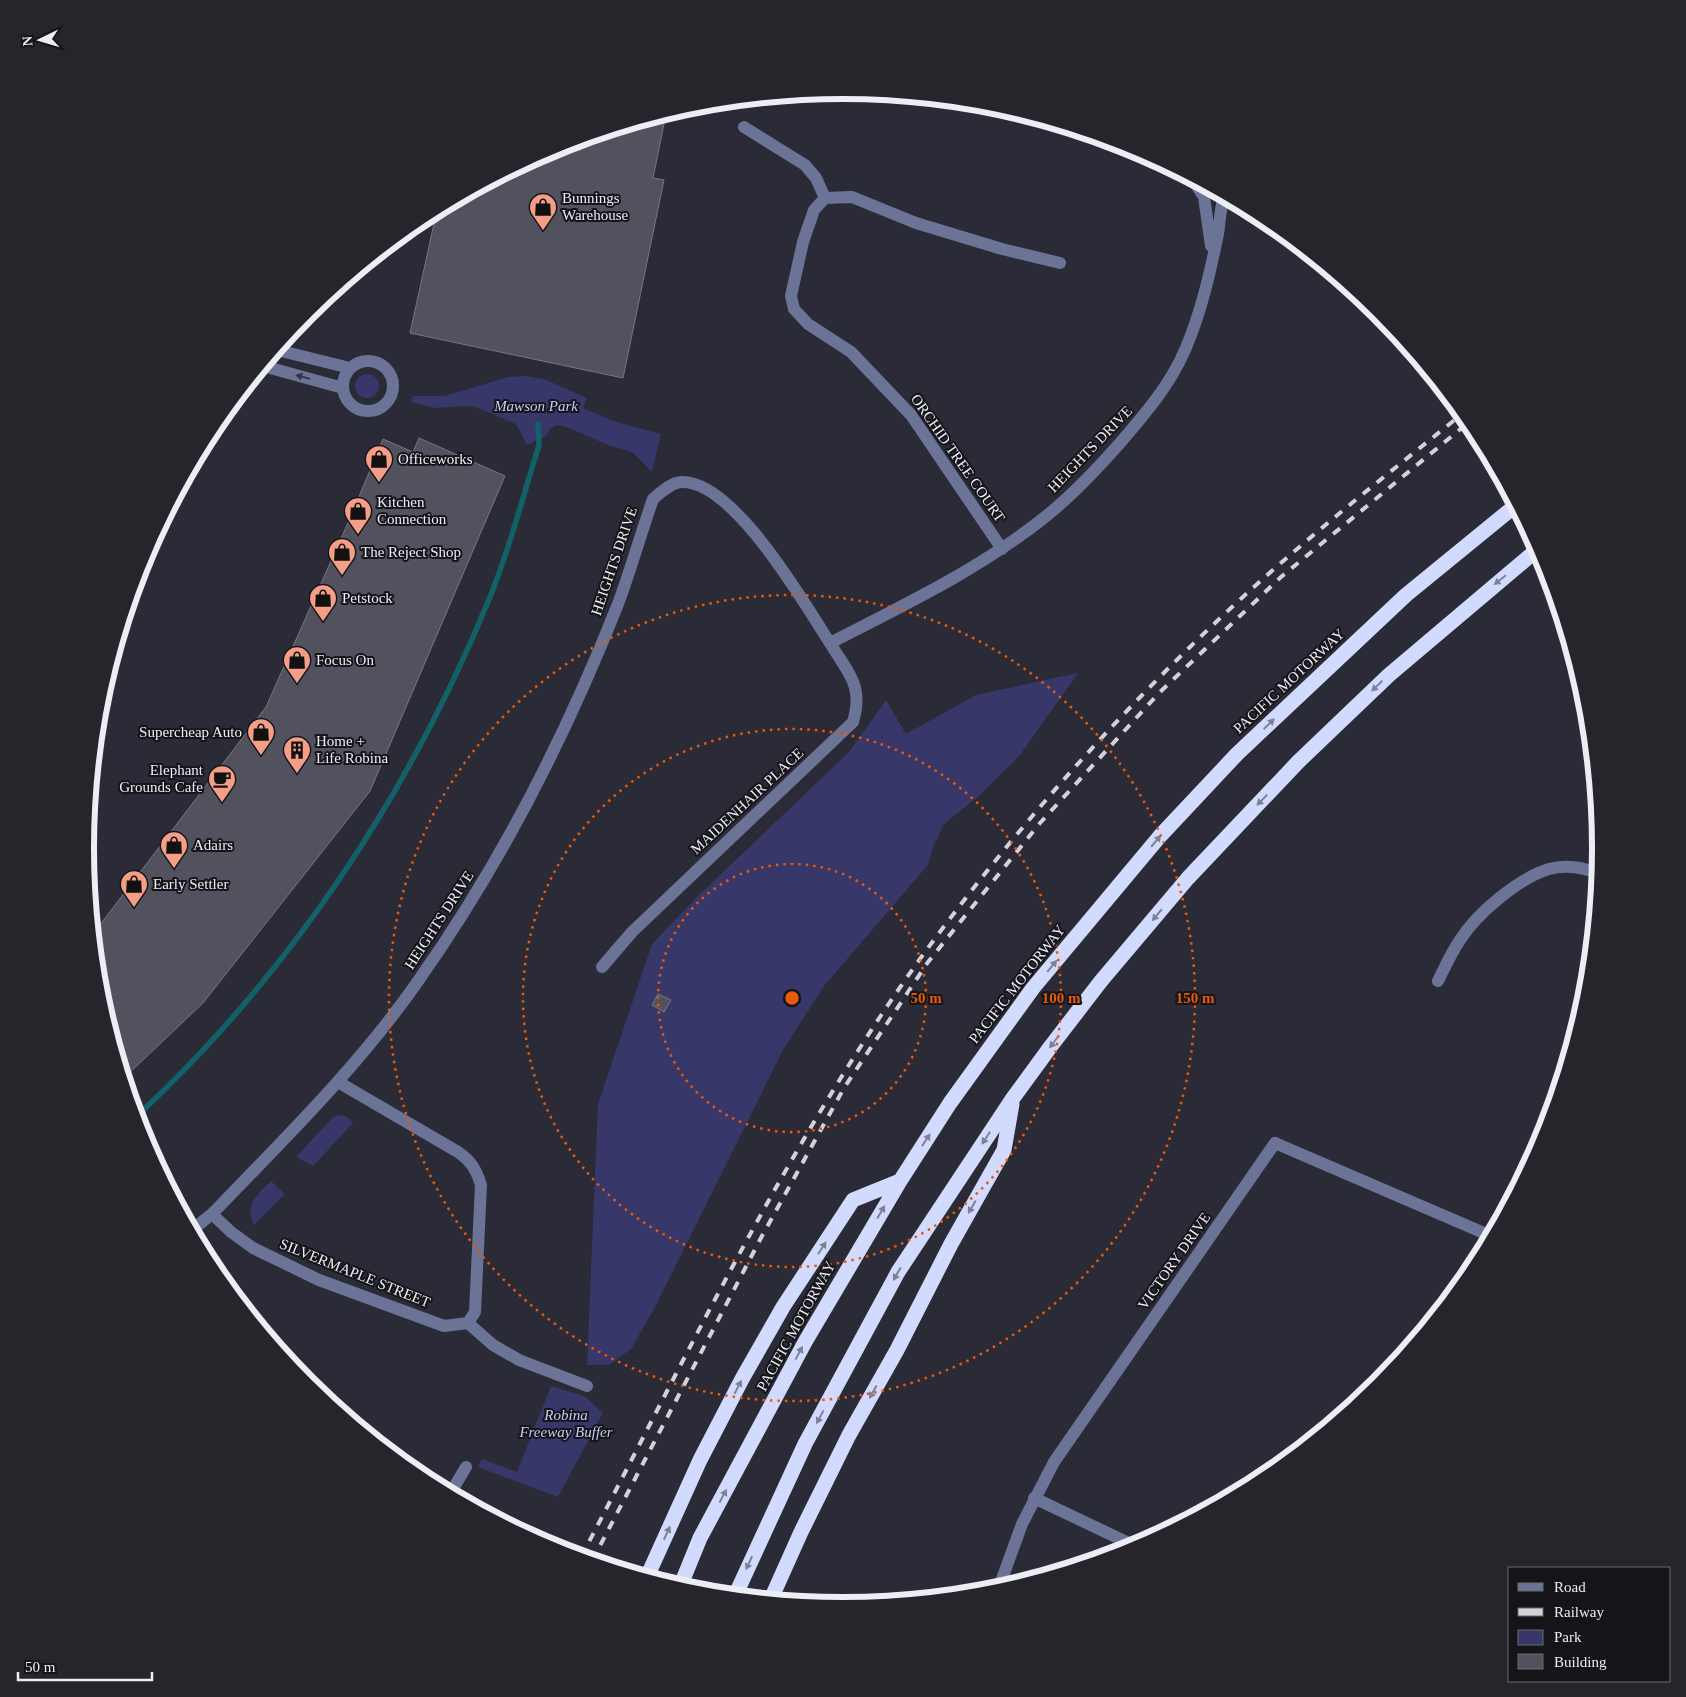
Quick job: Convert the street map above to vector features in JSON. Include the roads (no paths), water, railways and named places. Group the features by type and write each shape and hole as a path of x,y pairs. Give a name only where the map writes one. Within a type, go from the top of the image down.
{"highway":[{"name":"PACIFIC MOTORWAY","path":"683,1580 700,1538 805,1342 900,1181 950,1103 1033,988 1160,836 1237,754 1406,595 1511,510"},
{"path":"738,1590 805,1444 898,1272 1013,1098 1101,981 1188,878 1298,762 1389,675 1532,554"},
{"path":"773,1594 801,1532 849,1435 897,1350 950,1244 1004,1150 1013,1098"},
{"path":"649,1572 700,1460 742,1379 783,1307 853,1200 900,1181"}],"street":[{"path":"744,127 805,166 816,178 825,198 852,197 916,223 1002,249 1060,263"},
{"name":"HEIGHTS DRIVE","path":"1200,190 1207,208 1213,258"},
{"name":"ORCHID TREE COURT","path":"825,198 814,210 803,242 790,296 794,309 808,324 851,352 911,415 1002,549"},
{"name":"HEIGHTS DRIVE","path":"196,1227 212,1214 338,1082 416,985 506,846 551,760 593,665 619,601 653,498 667,488 682,482 705,487 760,537 830,643 976,566 1002,549 1046,516 1086,481 1146,414 1169,381 1185,350 1199,312 1213,258 1223,203"},
{"path":"282,351 350,368"},
{"path":"370,361 384,367 392,380 391,395 381,408 364,411 350,404 343,388 344,380 350,368 356,364 370,361"},
{"path":"269,368 343,388"},
{"name":"MAIDENHAIR PLACE","path":"602,967 632,932 853,722 858,704 856,686 830,643"},
{"path":"1438,980 1461,938 1471,926 1520,884 1550,869 1565,866 1592,871"},
{"path":"338,1082 469,1160 476,1169 480,1185 475,1312 468,1322 493,1345 519,1360 587,1386"},
{"name":"VICTORY DRIVE","path":"1034,1498 1054,1462 1275,1144 1485,1234"},
{"name":"SILVERMAPLE STREET","path":"212,1214 231,1232 254,1248 319,1280 444,1326 468,1322"},
{"path":"454,1488 466,1467"},
{"path":"1002,1580 1022,1524 1034,1498 1127,1542"}],"waterway":[{"path":"142,1111 192,1061 245,1003 295,941 341,876 384,810 423,741 458,670 490,597 510,541 539,445 538,424"}],"railway":[{"path":"584,1551 701,1325 785,1172 829,1097 876,1024 925,952 960,906 1070,772 1190,647 1288,557 1456,419"},
{"path":"595,1555 762,1236 844,1088 928,962 1040,823 1160,692 1281,577 1463,427"}],"place":[{"name":"Bunnings Warehouse","path":"543,231"},
{"name":"Officeworks","path":"379,483"},
{"name":"Kitchen Connection","path":"358,535"},
{"name":"The Reject Shop","path":"342,576"},
{"name":"Petstock","path":"323,622"},
{"name":"Focus On","path":"297,684"},
{"name":"Supercheap Auto","path":"261,756"},
{"name":"Home + Life Robina","path":"297,774"},
{"name":"Elephant Grounds Cafe","path":"222,803"},
{"name":"Adairs","path":"174,869"},
{"name":"Early Settler","path":"134,908"}],"park label":[{"name":"Mawson Park","path":"536,406"},
{"name":"Robina Freeway Buffer","path":"566,1424"}]}
